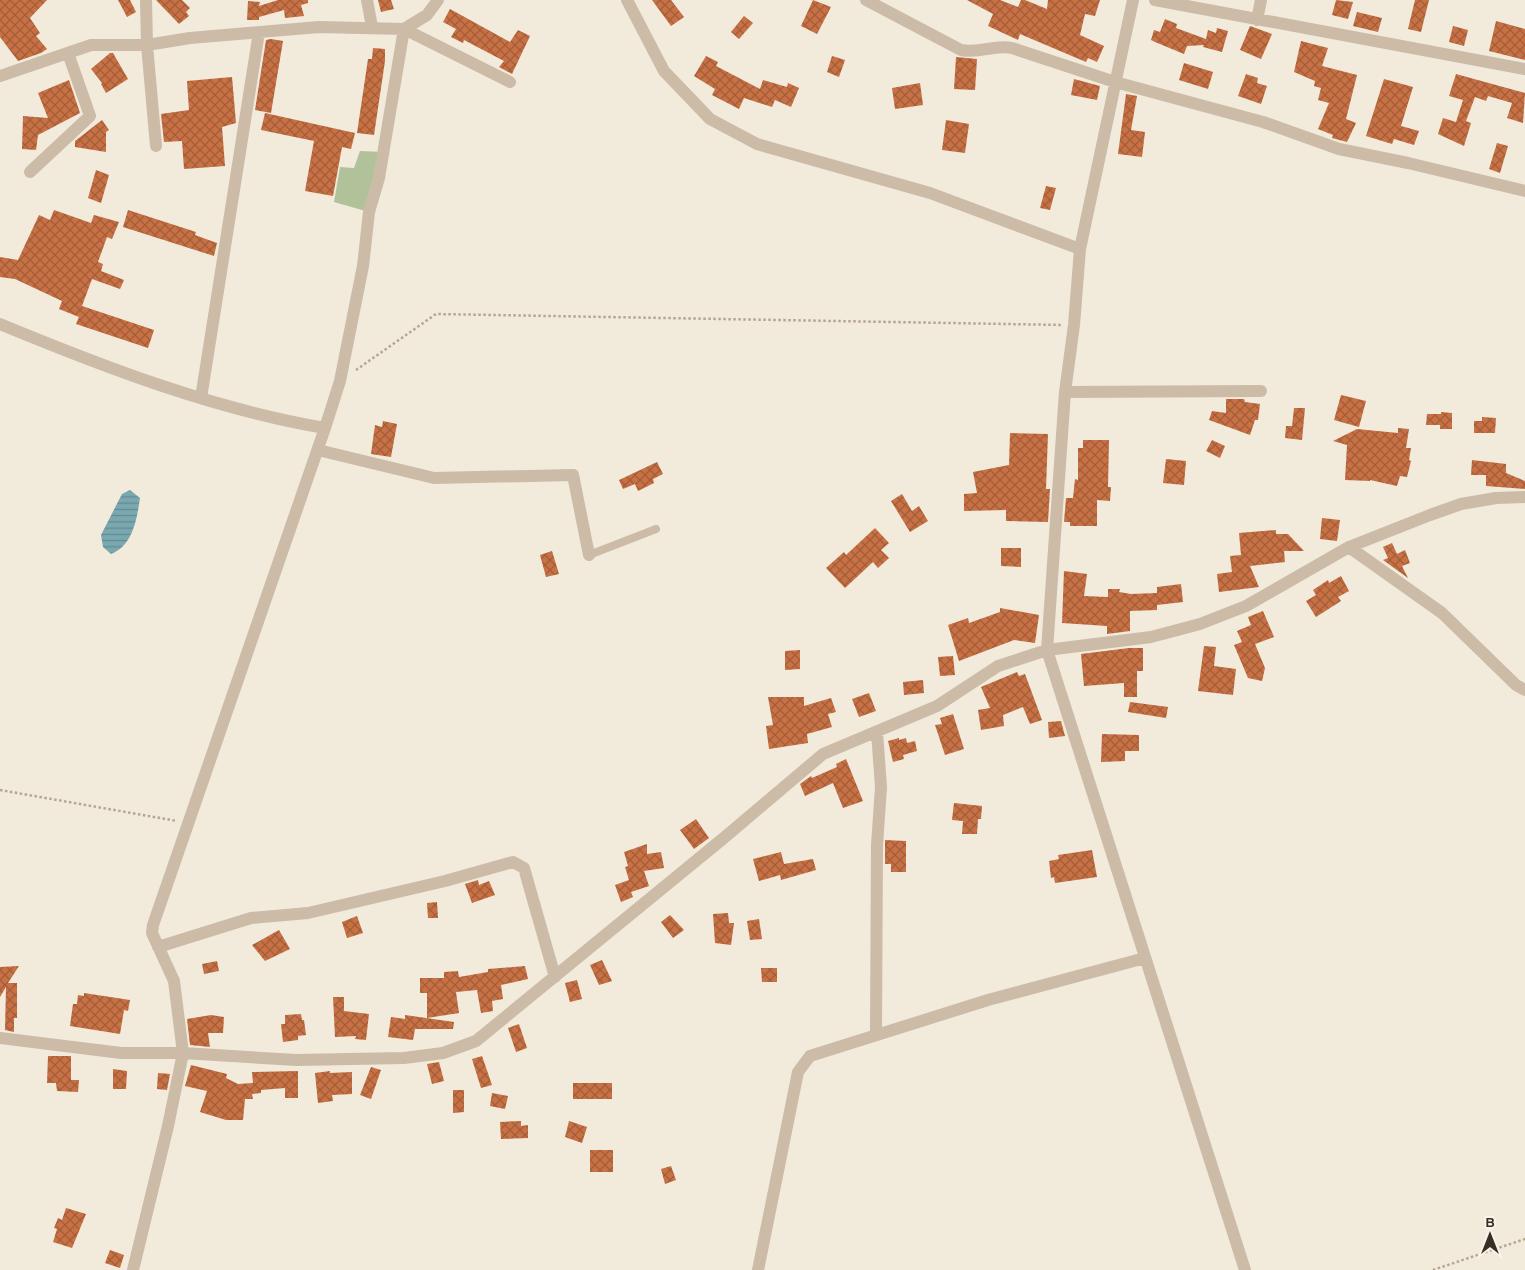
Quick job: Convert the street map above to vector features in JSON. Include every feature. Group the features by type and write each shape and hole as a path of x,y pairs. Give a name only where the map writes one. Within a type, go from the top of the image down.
{"street":[{"path":"146,0 147,45 156,146"},
{"path":"367,0 372,26"},
{"path":"133,1270 168,1126 183,1053 174,981 152,934 153,925 318,450 340,381 363,266 369,212 379,178 404,29 427,15 438,0"},
{"path":"627,0 664,71 710,119 757,144 930,193 1080,249"},
{"path":"866,0 960,50 978,52 1000,47 1012,48 1115,82 1263,122 1339,149 1408,163 1525,191"},
{"path":"1133,0 1080,249 1074,325 1065,392 1047,650 1245,1270"},
{"path":"1155,0 1525,69"},
{"path":"1258,20 1261,0"},
{"path":"0,76 91,45 147,45 190,38 318,27 372,26 404,29 510,82"},
{"path":"201,398 259,32"},
{"path":"30,172 90,116 68,53"},
{"path":"0,324 59,349 201,398 325,428"},
{"path":"1065,392 1261,391"},
{"path":"318,450 434,478 573,475 589,555"},
{"path":"0,1038 121,1053 183,1053 296,1060 404,1058 444,1053 476,1041 823,754 937,706 998,666 1047,650 1151,636 1200,624 1246,606 1350,547 1461,504 1496,498 1525,498"},
{"path":"1350,547 1442,612 1516,685 1525,690"},
{"path":"876,1034 877,845 880,787 877,732"},
{"path":"158,947 251,918 308,913 517,862 524,868 555,977"},
{"path":"758,1270 798,1072 810,1056 988,1000 1145,958"}],"lane":[{"path":"589,555 656,529"}],"path":[{"path":"340,381 436,314 1074,325"},
{"path":"0,790 188,822"},
{"path":"1433,1270 1525,1239"}],"green space":[{"path":"360,151 383,152 369,212 334,202 340,167 354,168"}],"water":[{"path":"130,490 140,498 133,530 124,545 111,554 103,547 101,535 122,494"}],"building":[{"path":"0,0 47,0 30,18 40,33 36,36 47,49 18,61 0,37"},
{"path":"118,0 130,0 136,12 127,17"},
{"path":"156,0 182,0 190,8 186,12 189,16 179,24"},
{"path":"278,0 308,0 308,3 301,5 304,16 285,18 284,10 259,17 259,20 247,20 248,1 260,2 259,6"},
{"path":"378,0 391,0 394,9 381,12"},
{"path":"652,0 671,0 684,17 671,26"},
{"path":"813,0 831,7 817,34 801,26"},
{"path":"967,0 1000,0 1018,7 1021,0 1025,0 1047,9 1048,0 1100,0 1095,16 1085,14 1080,35 1104,46 1097,62 1088,58 1086,62 1020,34 1018,40 988,26 993,14"},
{"path":"1336,0 1353,2 1348,19 1332,15"},
{"path":"1415,0 1429,0 1421,32 1408,29"},
{"path":"450,9 510,42 518,30 530,36 512,74 499,67 504,61 464,40 463,43 451,37 456,29 443,22"},
{"path":"1357,12 1382,18 1378,32 1353,26"},
{"path":"744,16 753,23 739,39 731,32"},
{"path":"1165,19 1177,24 1176,28 1206,39 1208,30 1216,33 1217,28 1228,31 1222,52 1203,47 1204,45 1187,46 1184,54 1151,40 1154,30 1160,32"},
{"path":"1496,21 1525,29 1525,60 1489,51"},
{"path":"1250,26 1272,34 1261,59 1240,50"},
{"path":"1453,26 1468,30 1464,46 1449,42"},
{"path":"266,40 283,41 271,113 255,110"},
{"path":"1301,41 1328,48 1322,66 1357,75 1346,119 1356,123 1347,142 1332,138 1333,135 1318,129 1329,103 1318,100 1321,88 1314,86 1315,81 1294,72"},
{"path":"373,48 385,49 385,61 374,135 357,133 368,59 372,59"},
{"path":"110,53 113,53 128,79 106,93 102,83 91,69"},
{"path":"706,56 718,62 716,66 760,89 763,80 787,87 788,83 799,88 791,107 775,100 772,107 744,98 739,109 712,95 715,89 694,76"},
{"path":"832,56 845,60 839,77 827,72"},
{"path":"956,57 977,59 975,90 954,89"},
{"path":"1184,63 1213,72 1208,89 1179,80"},
{"path":"1246,74 1258,78 1257,83 1267,86 1261,104 1238,96"},
{"path":"1456,74 1525,93 1523,123 1507,118 1512,103 1488,96 1486,101 1475,97 1466,121 1471,123 1464,146 1438,134 1443,118 1456,122 1463,100 1449,96"},
{"path":"232,77 236,123 222,127 225,166 184,169 182,141 164,142 161,114 189,110 187,81"},
{"path":"1074,79 1100,86 1097,100 1071,95"},
{"path":"1384,79 1413,87 1401,126 1419,131 1414,145 1394,139 1392,144 1366,136"},
{"path":"69,80 80,113 38,135 36,150 22,149 23,116 48,118 38,93"},
{"path":"920,83 923,105 895,109 892,88"},
{"path":"1126,94 1137,96 1131,130 1145,132 1142,157 1118,154"},
{"path":"265,113 355,133 351,149 342,147 333,196 305,191 314,141 261,130"},
{"path":"102,120 109,130 106,132 106,152 75,147 75,141"},
{"path":"946,120 969,124 965,153 942,150"},
{"path":"1497,143 1508,146 1500,173 1489,169"},
{"path":"96,170 109,175 101,203 88,198"},
{"path":"1046,186 1056,188 1050,210 1040,208"},
{"path":"54,210 91,223 94,215 119,222 112,239 107,237 98,262 103,264 101,271 124,280 120,289 92,279 82,306 154,330 148,348 76,324 79,317 59,309 62,301 15,279 0,277 0,257 18,260 39,215 50,220"},
{"path":"128,210 196,232 195,235 217,243 214,256 123,227"},
{"path":"1341,395 1366,401 1359,427 1334,420"},
{"path":"1226,399 1244,399 1245,402 1260,404 1258,420 1255,420 1250,435 1209,420 1212,411 1226,413"},
{"path":"1294,408 1305,408 1302,440 1285,438 1286,426 1292,426"},
{"path":"1441,412 1452,413 1452,429 1440,429 1440,425 1426,425 1427,414 1441,414"},
{"path":"1482,417 1496,418 1495,433 1474,433 1474,421 1482,421"},
{"path":"383,421 397,424 391,457 371,454 375,425 382,427"},
{"path":"1398,428 1409,429 1406,448 1411,448 1409,460 1411,461 1407,477 1400,476 1397,486 1370,480 1345,480 1347,445 1333,441 1357,429 1398,433"},
{"path":"1010,433 1048,434 1046,489 1050,489 1048,522 1006,521 1006,510 964,511 964,494 977,493 973,472 1009,465"},
{"path":"1083,440 1109,440 1108,487 1111,487 1110,501 1097,500 1097,526 1070,526 1070,522 1064,522 1066,498 1073,498 1075,479 1078,480 1078,448 1083,448"},
{"path":"1212,440 1225,446 1220,458 1206,451"},
{"path":"1166,459 1186,461 1184,485 1163,483"},
{"path":"1472,460 1506,464 1506,473 1525,481 1525,489 1486,486 1486,475 1471,475"},
{"path":"657,462 663,474 653,479 654,483 638,491 635,484 623,489 619,480"},
{"path":"902,494 912,511 919,506 928,521 910,532 891,501"},
{"path":"1322,518 1340,520 1337,541 1320,539"},
{"path":"875,528 889,543 881,550 889,558 878,568 873,562 845,588 826,568 844,552 846,555"},
{"path":"1276,530 1276,534 1288,534 1304,551 1284,551 1285,562 1250,566 1259,587 1219,592 1217,574 1232,572 1230,556 1241,555 1239,533"},
{"path":"1392,543 1397,554 1405,550 1410,563 1402,566 1408,578 1383,560 1388,558 1383,547"},
{"path":"1001,548 1021,548 1021,567 1001,566"},
{"path":"552,551 559,574 546,577 540,555"},
{"path":"1064,571 1087,574 1084,596 1108,597 1108,589 1120,589 1119,592 1131,594 1157,593 1157,587 1181,584 1183,602 1157,605 1157,610 1130,611 1130,631 1107,634 1107,626 1062,623"},
{"path":"1341,576 1349,591 1338,597 1341,601 1316,617 1306,601 1316,595 1313,590 1328,580 1329,583"},
{"path":"1000,608 1039,615 1035,643 1014,640 959,661 948,625 968,618 969,623 1000,612"},
{"path":"1263,611 1274,637 1255,644 1265,668 1262,681 1248,678 1234,645 1242,642 1237,631 1251,625 1248,617"},
{"path":"1204,646 1216,647 1214,666 1236,669 1233,695 1198,691"},
{"path":"1143,648 1143,671 1137,671 1137,697 1124,697 1124,683 1084,686 1081,654"},
{"path":"800,650 800,669 785,670 785,651"},
{"path":"953,656 955,675 940,676 938,657"},
{"path":"1017,672 1019,676 1025,674 1042,720 1030,724 1023,707 1003,715 1004,726 981,730 978,710 990,708 981,687"},
{"path":"923,680 924,693 904,695 903,682"},
{"path":"869,693 876,711 859,717 852,699"},
{"path":"768,697 804,697 804,706 831,698 836,712 828,714 832,727 807,734 808,743 769,749 766,726 773,725"},
{"path":"1130,702 1168,707 1166,718 1128,712"},
{"path":"953,714 964,749 945,755 935,725 942,724 940,718"},
{"path":"1061,721 1065,736 1049,738 1048,722"},
{"path":"1102,734 1139,735 1139,751 1125,751 1125,761 1101,762"},
{"path":"899,738 899,740 906,738 907,743 915,741 917,751 903,755 904,759 893,762 888,741"},
{"path":"846,759 863,801 843,808 833,783 805,796 800,784 811,776 812,778 837,767 836,764"},
{"path":"954,803 982,806 981,819 978,819 977,834 962,834 963,821 952,820"},
{"path":"696,819 709,838 694,849 680,830"},
{"path":"885,840 906,841 906,872 891,872 891,864 885,864"},
{"path":"647,844 647,854 661,852 664,868 644,871 649,886 631,892 633,897 621,902 615,885 629,880 625,867 628,866 624,852"},
{"path":"1092,850 1097,877 1055,883 1054,877 1051,878 1049,861 1059,859 1058,855"},
{"path":"781,852 784,864 813,859 816,870 781,880 780,875 759,881 753,859"},
{"path":"478,880 479,885 489,881 495,895 472,903 465,884"},
{"path":"437,902 438,918 428,918 427,903"},
{"path":"728,913 729,923 734,923 731,945 715,943 713,914"},
{"path":"670,915 684,930 673,938 661,922"},
{"path":"357,916 363,933 347,938 342,922"},
{"path":"759,919 762,939 750,940 747,921"},
{"path":"279,930 290,949 265,961 252,945"},
{"path":"602,960 612,981 599,985 590,965"},
{"path":"217,961 219,971 204,974 202,964"},
{"path":"19,966 8,983 17,983 17,1018 14,1018 14,1032 5,1030 6,987 0,997 0,967"},
{"path":"525,966 528,979 501,985 503,999 492,1001 493,1011 481,1013 477,990 456,992 459,1013 427,1018 427,993 420,993 420,978 444,978 444,972 458,971 459,977 488,972 488,969"},
{"path":"761,968 777,968 777,982 762,982"},
{"path":"577,980 582,999 570,1002 565,983"},
{"path":"84,993 130,1000 128,1011 124,1010 120,1034 70,1026 73,1004 77,1004 78,995 84,996"},
{"path":"333,997 344,997 344,1011 369,1014 366,1040 355,1039 356,1036 335,1037"},
{"path":"301,1014 302,1020 304,1020 306,1035 298,1036 298,1040 283,1042 281,1024 285,1024 285,1015"},
{"path":"211,1015 224,1017 223,1033 208,1033 210,1047 190,1045 187,1019"},
{"path":"405,1015 454,1022 453,1029 415,1029 413,1040 388,1037 391,1017 405,1019"},
{"path":"519,1024 527,1048 516,1052 508,1028"},
{"path":"48,1056 71,1056 71,1080 79,1080 78,1092 57,1091 56,1083 47,1083"},
{"path":"482,1056 492,1085 481,1088 472,1059"},
{"path":"439,1062 444,1081 432,1084 427,1064"},
{"path":"191,1065 227,1074 226,1078 238,1084 253,1083 252,1072 298,1071 298,1098 285,1098 285,1088 261,1090 261,1093 252,1094 253,1099 245,1099 243,1120 226,1120 200,1112 207,1091 185,1086"},
{"path":"371,1067 381,1070 371,1099 360,1095"},
{"path":"113,1069 127,1071 126,1089 113,1089"},
{"path":"330,1071 330,1073 352,1072 352,1094 332,1095 333,1101 318,1103 315,1073"},
{"path":"158,1073 170,1074 167,1090 157,1089"},
{"path":"573,1083 612,1083 612,1099 573,1099"},
{"path":"453,1090 464,1090 464,1112 453,1113"},
{"path":"492,1093 508,1096 505,1109 490,1106"},
{"path":"521,1121 521,1126 528,1125 528,1138 501,1139 500,1122"},
{"path":"569,1121 587,1127 582,1143 565,1137"},
{"path":"590,1150 613,1150 613,1172 590,1172"},
{"path":"671,1166 676,1180 665,1184 661,1169"},
{"path":"66,1208 86,1214 72,1248 53,1242 57,1229 54,1228 58,1218 62,1220"},
{"path":"110,1250 124,1255 120,1268 105,1263"}]}
